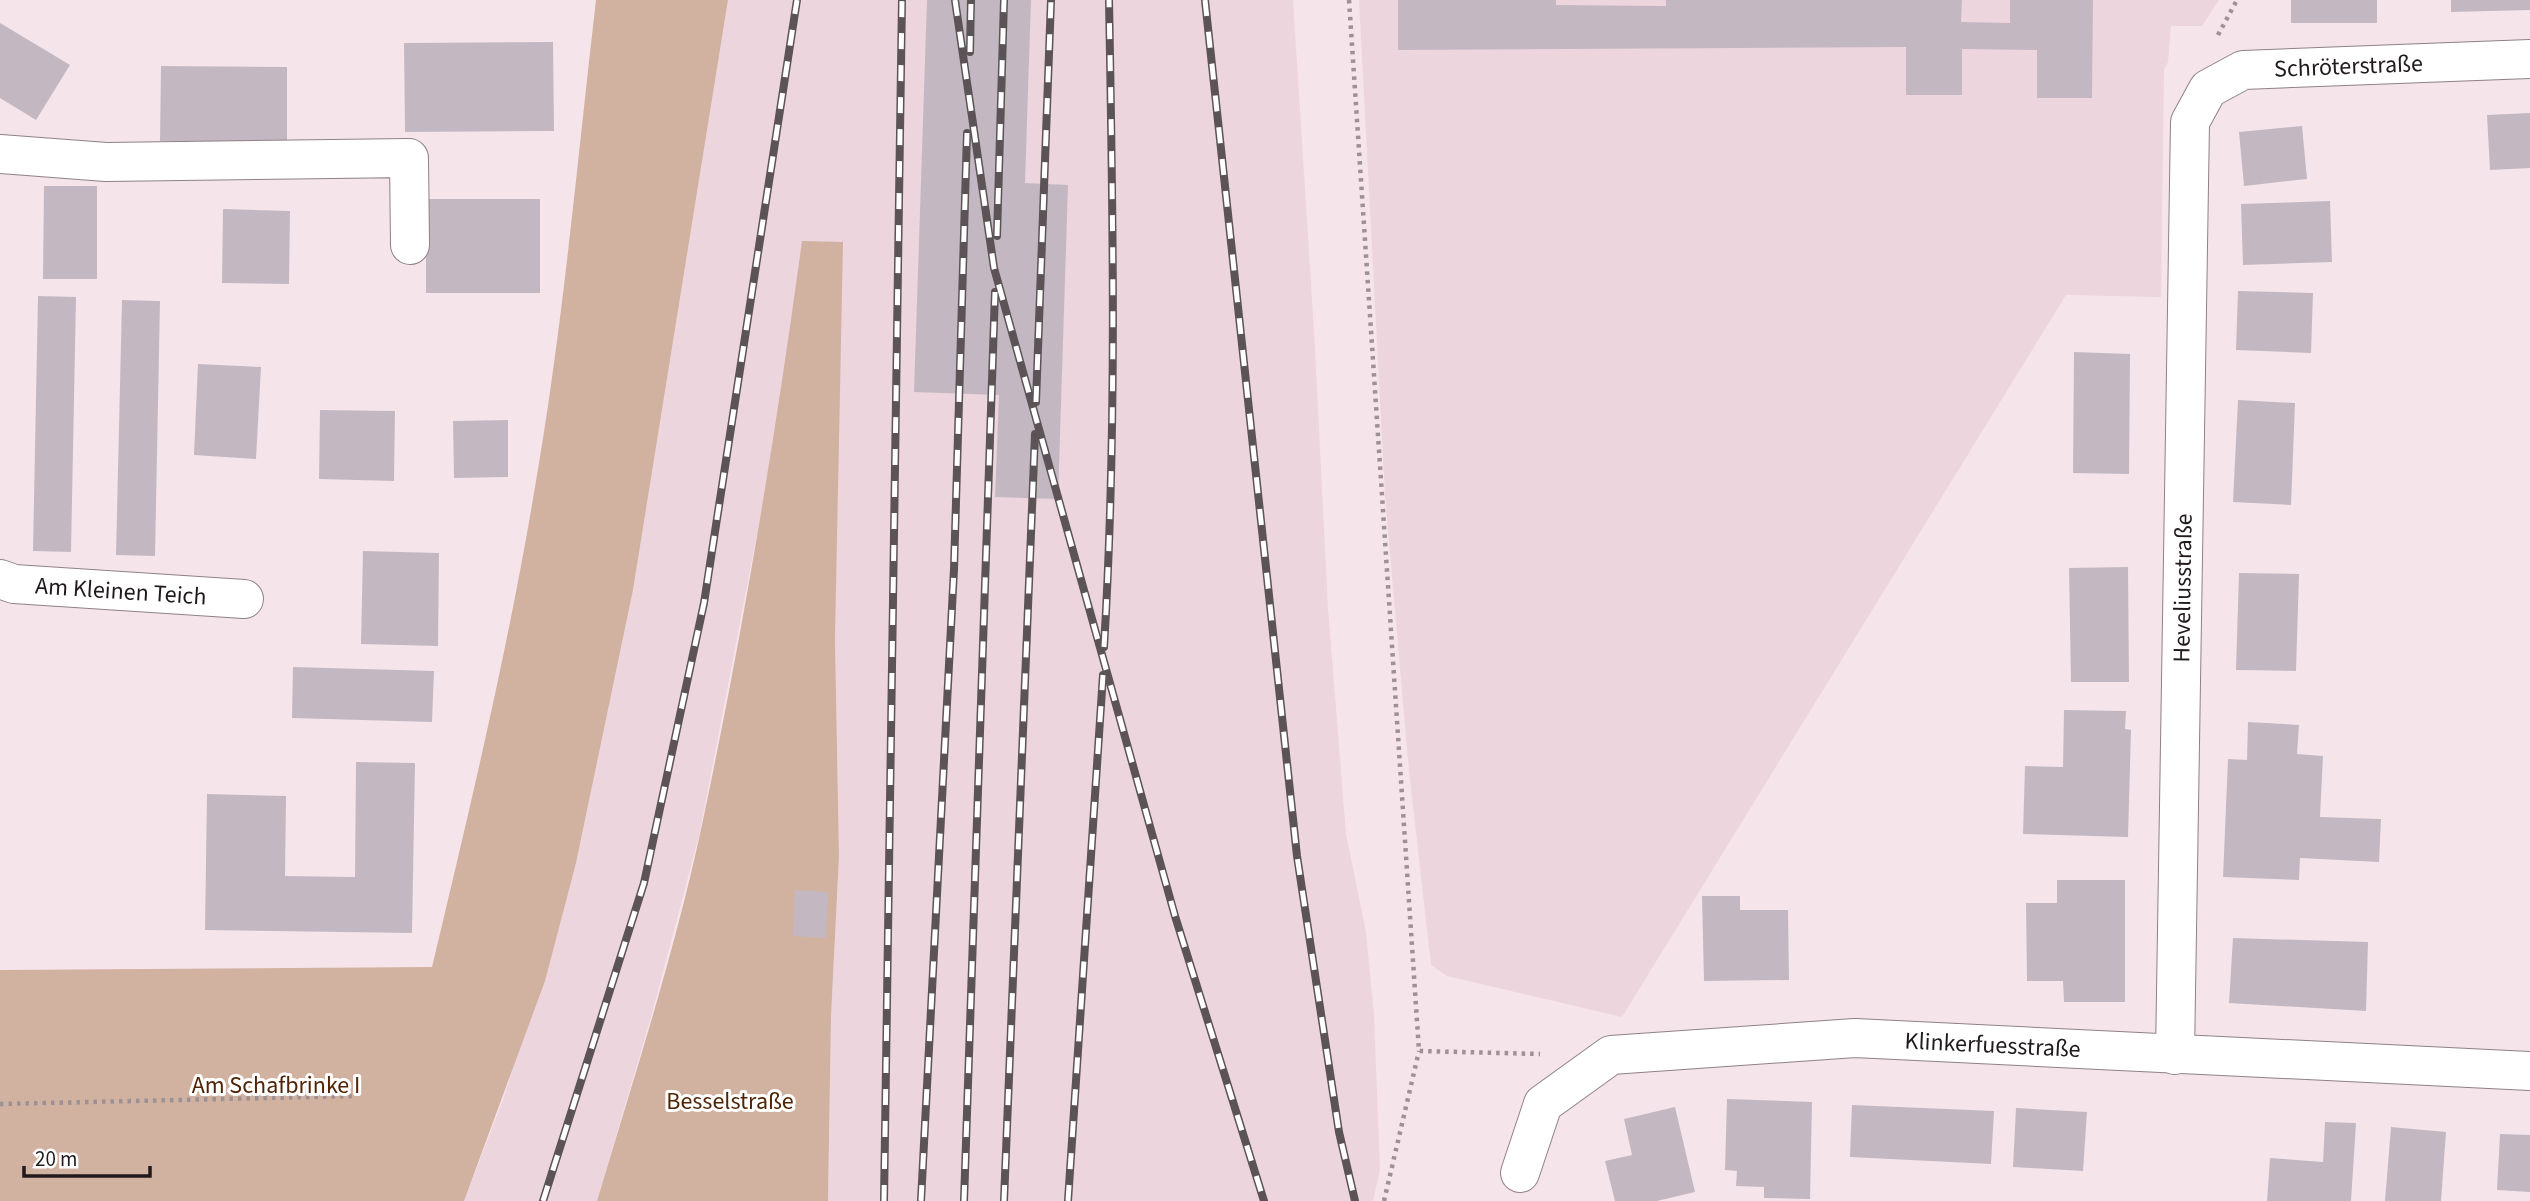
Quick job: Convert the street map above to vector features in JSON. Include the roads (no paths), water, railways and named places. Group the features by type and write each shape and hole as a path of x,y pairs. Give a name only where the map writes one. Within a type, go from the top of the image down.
{"street":[{"name":"Schröterstraße","path":"2190,122 2208,89 2243,70 2530,59"},
{"name":"Heveliusstraße","path":"2175,1055 2190,122"},
{"path":"0,154 106,162 409,158 410,245"},
{"name":"Am Kleinen Teich","path":"0,579 14,584 244,599"},
{"name":"Klinkerfuesstraße","path":"1520,1172 1543,1104 1611,1055 1855,1038 2530,1071"}],"railway":[{"path":"543,1201 644,883 704,603 797,0"},
{"path":"884,1201 902,0"},
{"path":"955,0 994,268 1175,916 1264,1201"},
{"path":"970,52 971,0"},
{"path":"997,236 1004,0"},
{"path":"1036,402 1051,0"},
{"path":"1104,647 1112,404 1113,243 1109,0"},
{"path":"1205,0 1297,856 1339,1132 1355,1201"},
{"path":"921,1201 954,569 967,133"},
{"path":"964,1201 995,292"},
{"path":"1004,1201 1035,434"},
{"path":"1068,1201 1103,675"}],"park label":[{"name":"Am Schafbrinke I","path":"276,1085"},
{"name":"Besselstraße","path":"730,1101"}]}
